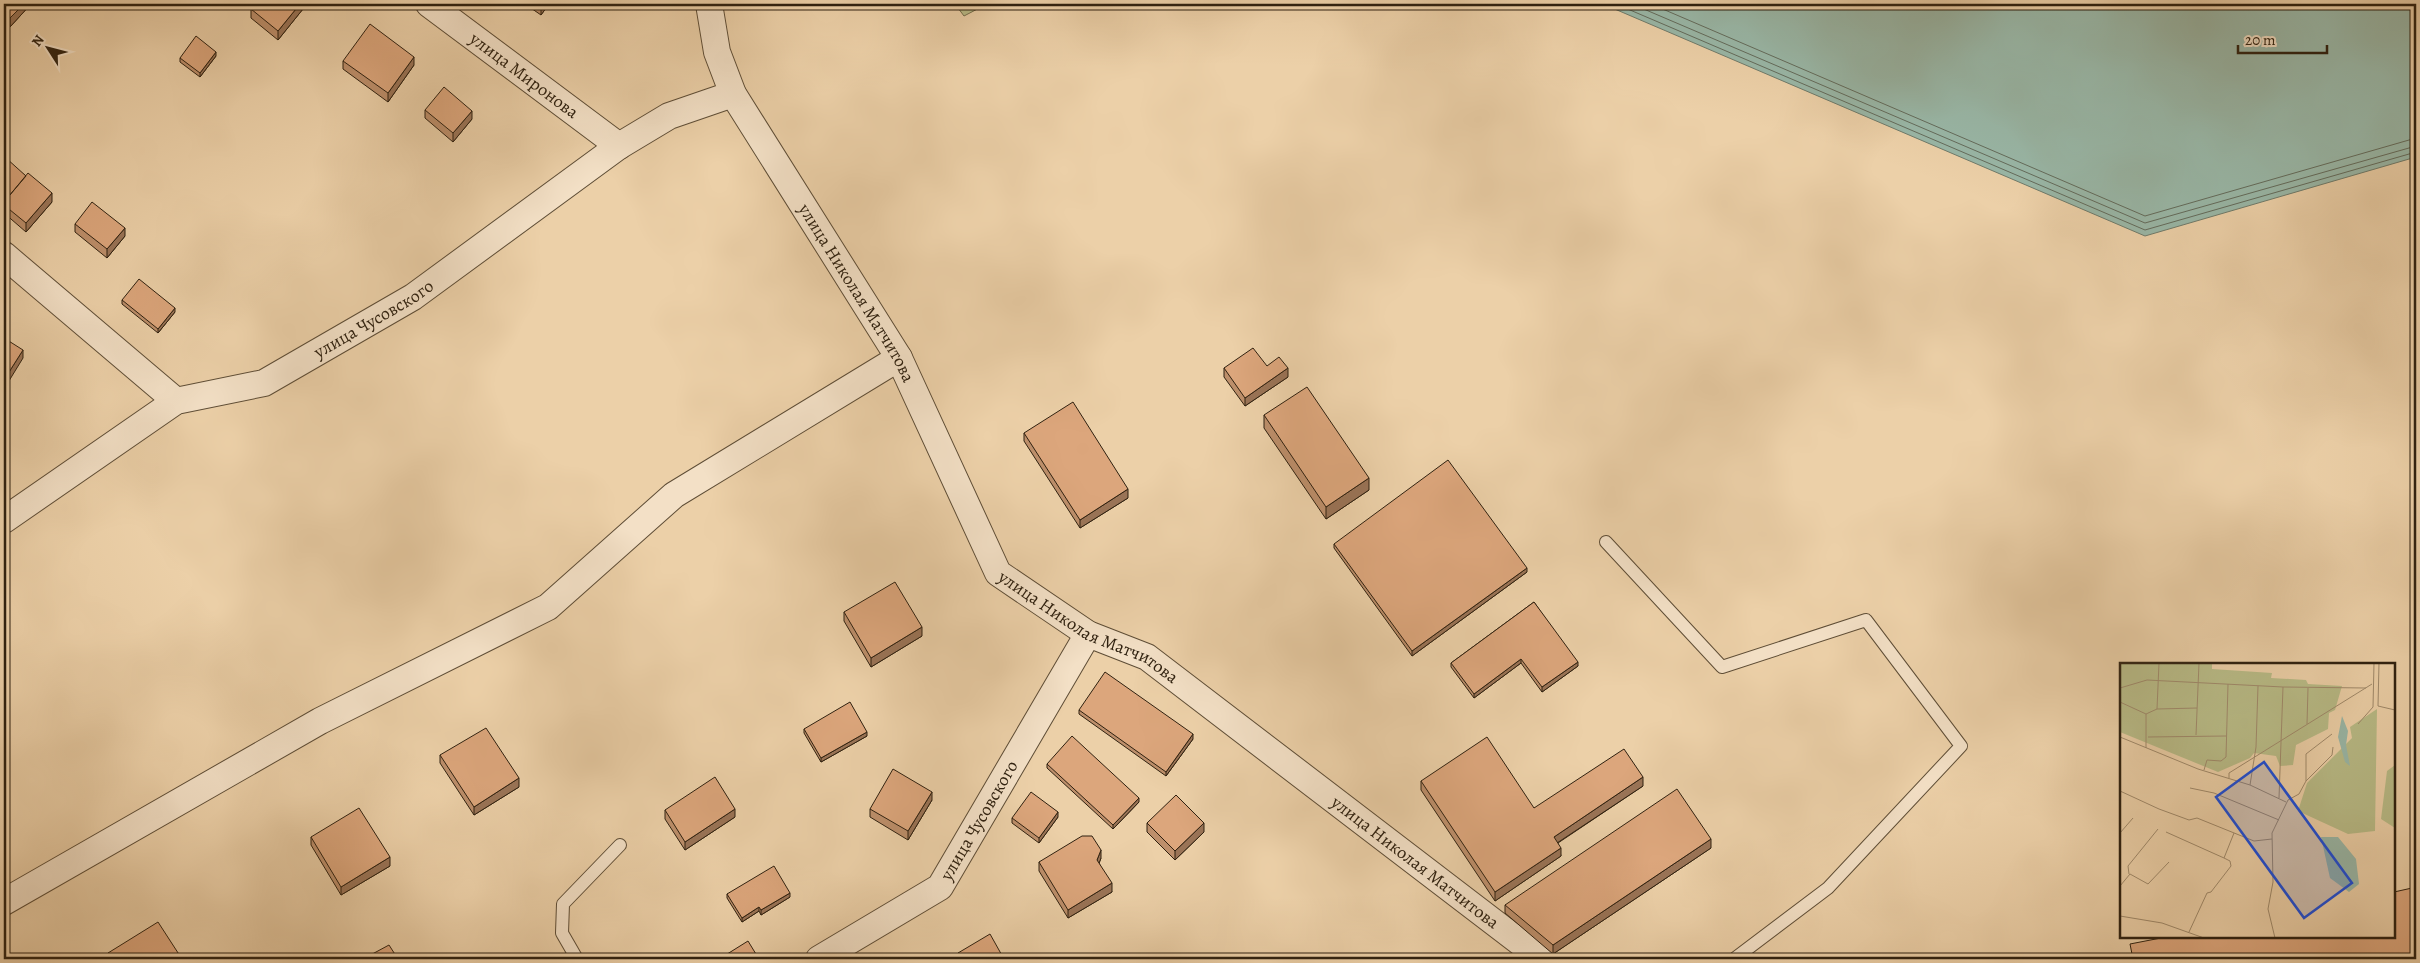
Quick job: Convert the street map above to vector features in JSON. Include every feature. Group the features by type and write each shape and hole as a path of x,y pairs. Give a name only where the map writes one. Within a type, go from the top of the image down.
{"street":[{"name":"улица Миронова","path":"429,4 620,146"},
{"name":"улица Николая Матчитова","path":"709,4 717,52 733,94 899,358 998,573 1088,634 1147,657 1542,959"},
{"name":"улица Чусовского","path":"4,520 176,401 264,383 413,297 620,146 669,116 733,94"},
{"path":"4,255 176,401"},
{"path":"4,902 320,721 548,607 674,495 899,358"},
{"name":"улица Чусовского","path":"819,959 940,886 1088,634"}],"lane":[{"path":"1606,542 1722,667 1866,620 1961,746 1828,888 1734,959"},
{"path":"577,959 562,933 563,904 620,845"}],"green space":[{"path":"955,4 987,4 964,16"}],"water":[{"path":"1603,4 2416,4 2416,157 2145,236"}],"building":[{"path":"4,4 24,4 10,18 4,13"},
{"path":"255,4 300,4 278,31 251,9"},
{"path":"370,24 414,57 388,93 343,61"},
{"path":"196,36 216,52 200,73 180,58"},
{"path":"444,87 472,111 453,133 425,110"},
{"path":"6,158 26,176 4,202 4,161"},
{"path":"28,173 52,193 26,223 4,205 4,202"},
{"path":"92,202 125,228 107,249 75,224"},
{"path":"139,279 175,308 158,329 122,300"},
{"path":"4,338 23,350 4,380"},
{"path":"1253,348 1267,366 1279,357 1288,368 1245,398 1224,368"},
{"path":"1307,387 1369,478 1326,507 1264,415"},
{"path":"1073,402 1128,489 1080,520 1024,433"},
{"path":"1448,460 1527,568 1412,651 1334,544"},
{"path":"895,582 922,627 871,658 844,612"},
{"path":"1534,602 1578,662 1542,687 1521,659 1474,694 1451,663"},
{"path":"1105,672 1193,734 1166,772 1079,710"},
{"path":"850,702 867,732 821,758 804,729"},
{"path":"486,728 519,778 474,807 440,755"},
{"path":"1072,736 1139,798 1113,825 1047,764"},
{"path":"1487,737 1534,808 1624,749 1643,777 1554,837 1561,848 1495,892 1421,781"},
{"path":"893,769 932,792 908,831 870,809"},
{"path":"715,777 735,809 685,842 665,810"},
{"path":"1677,789 1711,839 1553,945 1505,905"},
{"path":"1031,792 1058,812 1039,838 1012,818"},
{"path":"1176,795 1204,823 1175,851 1147,823"},
{"path":"359,808 390,857 341,887 311,837"},
{"path":"1082,836 1092,836 1101,850 1097,860 1112,883 1068,910 1039,862"},
{"path":"774,866 790,893 761,910 759,907 742,918 727,894"},
{"path":"2412,888 2416,891 2416,959 2127,959 2126,955 2132,954 2130,944 2161,938 2395,938 2395,892"},
{"path":"158,922 182,959 113,959 108,953"},
{"path":"990,934 1004,959 962,959 958,953"},
{"path":"748,941 759,959 726,959 724,956"},
{"path":"389,945 398,959 363,959"}]}
